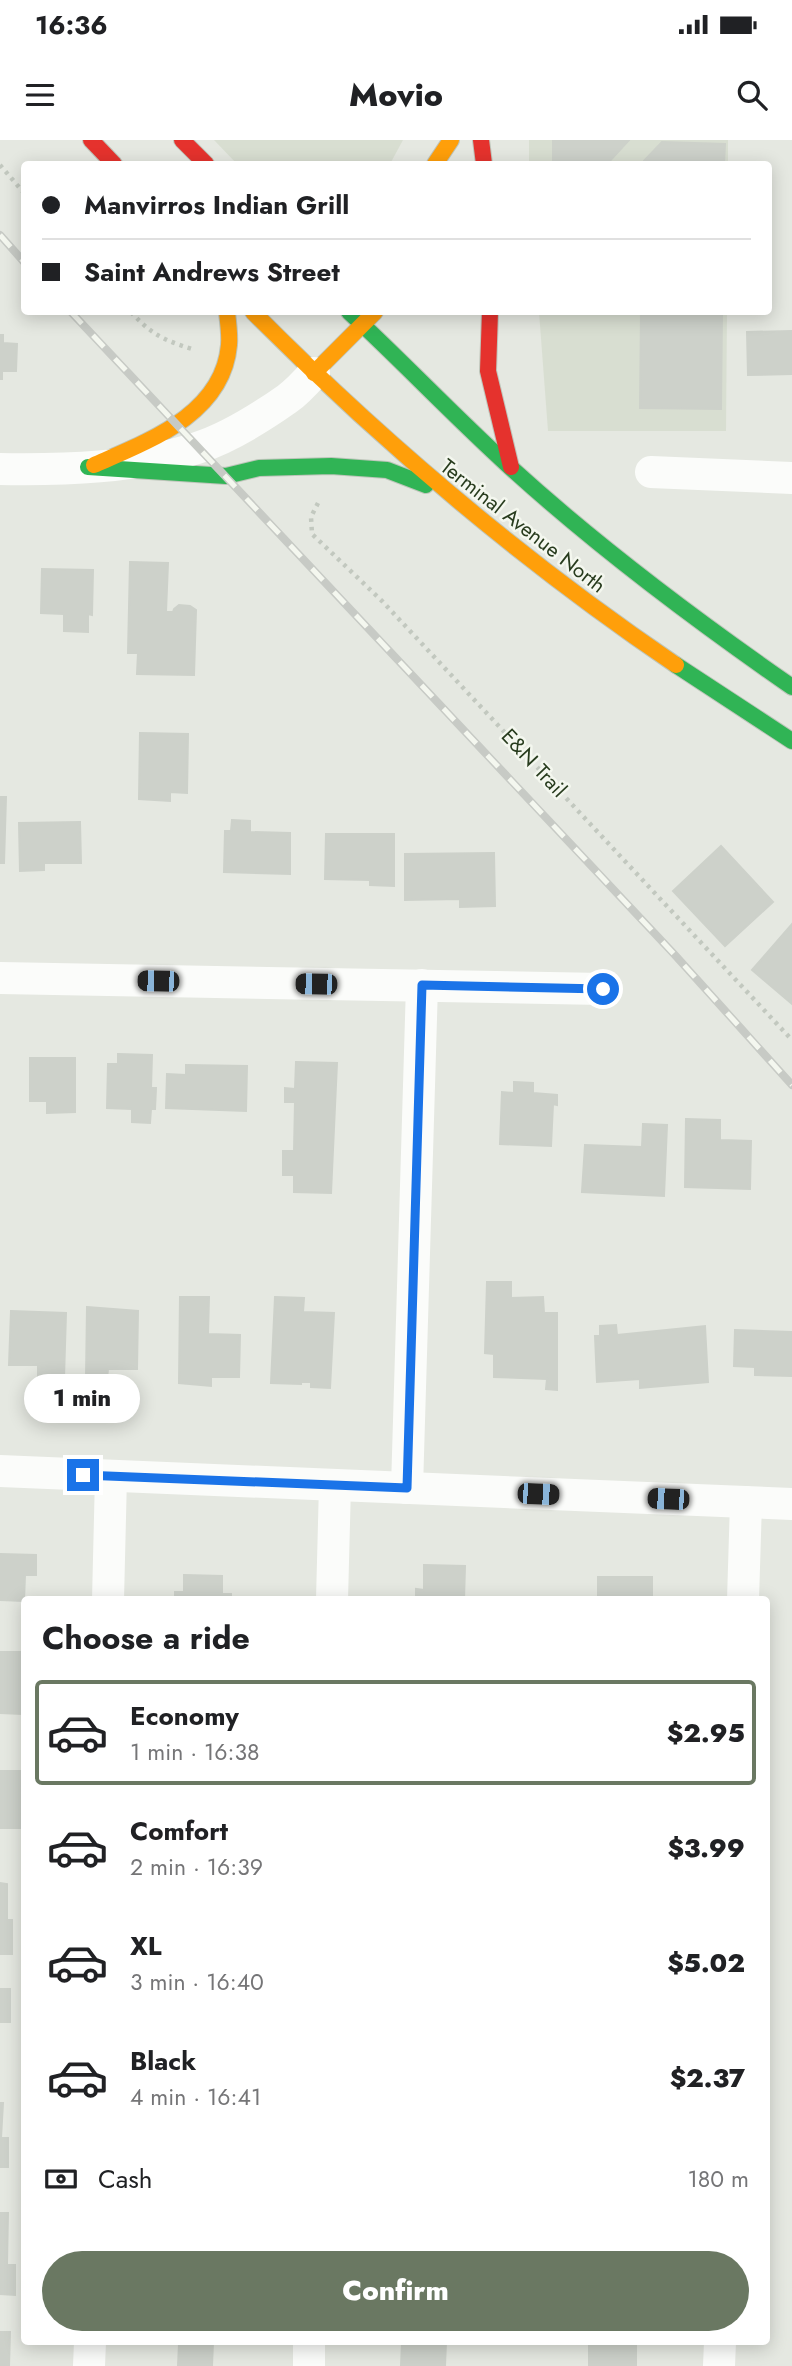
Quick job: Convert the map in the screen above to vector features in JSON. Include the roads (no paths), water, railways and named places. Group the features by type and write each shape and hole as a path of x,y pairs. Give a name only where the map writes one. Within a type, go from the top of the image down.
{"main road":[{"path":"91,140 111,161"},
{"path":"182,140 203,161"},
{"path":"437,161 452,140"},
{"path":"481,140 484,161"},
{"path":"88,467 148,441 177,425 204,405 228,359 231,335 228,315"},
{"name":"Terminal Avenue North","path":"256,315 393,448 445,492 589,606 792,741"},
{"name":"Terminal Avenue North","path":"352,315 511,467 655,589 792,687"},
{"path":"314,373 372,315"},
{"path":"490,315 488,370 511,467"},
{"path":"88,467 226,476 259,468 361,468 387,470 445,492"}],"street":[{"path":"0,469 88,467 161,457 199,447 233,433 289,398 314,373"},
{"path":"651,472 792,478"},
{"path":"0,978 603,989"},
{"path":"407,1488 422,985"},
{"path":"0,1471 792,1504"},
{"path":"108,1596 111,1476"},
{"path":"332,1596 335,1485"},
{"path":"743,1596 746,1502"},
{"path":"89,2366 90,2345"},
{"path":"309,2345 309,2366"},
{"path":"719,2366 720,2345"}],"railway":[{"path":"0,235 21,259"},
{"path":"74,315 674,954 792,1085"}]}
